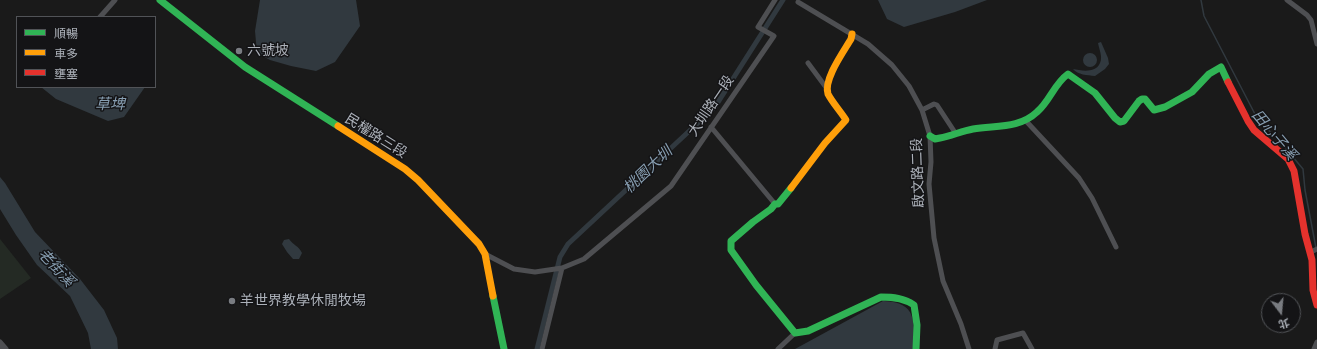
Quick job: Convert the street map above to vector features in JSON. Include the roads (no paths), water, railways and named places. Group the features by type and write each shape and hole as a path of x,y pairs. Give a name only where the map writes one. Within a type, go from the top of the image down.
{"street":[{"path":"101,16 116,0"},
{"name":"民權路三段","path":"160,0 245,67 405,169 418,180 479,244 485,254 504,349"},
{"name":"大圳路一段","path":"485,254 514,269 535,272 561,268 584,259 672,186 774,36 758,27 775,0"},
{"path":"1287,0 1312,20 1317,44"},
{"name":"啟文路二段","path":"798,2 868,44 892,66 909,86 922,110 930,136 931,162 929,184 934,238 943,281 970,349"},
{"path":"828,90 832,73 851,39 852,34"},
{"path":"795,333 756,285 731,250 731,241 783,199 825,143 846,120 828,93 828,90 808,63"},
{"path":"930,136 935,139 948,138 956,134 985,127 999,128 1026,121 1040,110 1062,77 1068,74 1083,83 1098,95 1117,121 1120,122 1124,121 1142,99 1145,99 1154,110 1165,107 1192,92 1209,74 1221,68 1254,130 1288,160 1294,171 1305,234 1313,251 1313,290 1317,305"},
{"path":"922,110 934,104 937,105 956,134"},
{"path":"1026,121 1079,178 1092,198 1116,247"},
{"path":"711,127 775,204"},
{"path":"542,349 561,268"},
{"path":"778,349 795,333 808,331 881,297 894,297 909,301 914,305 917,325 916,349"},
{"path":"995,349 997,340 1023,333 1032,349"},
{"path":"0,342 6,349"},
{"path":"1314,349 1317,342"}],"water":[{"path":"260,0 356,0 360,26 335,62 316,71 291,66 270,60 257,53 255,31"},
{"path":"878,0 987,0 955,12 904,27 887,19"},
{"path":"1101,42 1109,64 1105,69 1095,76 1075,71 1073,69 1092,70 1098,66 1101,58 1098,43"},
{"path":"1090,53 1095,55 1097,60 1095,65 1090,67 1085,65 1083,60 1085,55"},
{"name":"草埤","path":"42,88 144,88 124,117 108,121 56,99"},
{"name":"老街溪","path":"0,177 35,232 80,279 104,310 117,338 118,349 91,349 88,333 70,296 37,265 0,209"},
{"path":"289,239 302,253 299,259 293,259 282,244 284,240"},
{"path":"883,301 903,305 912,315 914,330 913,349 795,349"}],"waterway":[{"name":"桃園大圳","path":"537,349 560,257 568,244 715,107 783,0"},
{"name":"田心子溪","path":"1201,0 1204,16 1257,118 1303,169 1305,190 1316,248"}],"place":[{"name":"六號坡","path":"239,51"},
{"name":"羊世界教學休閒牧場","path":"232,301"}]}
